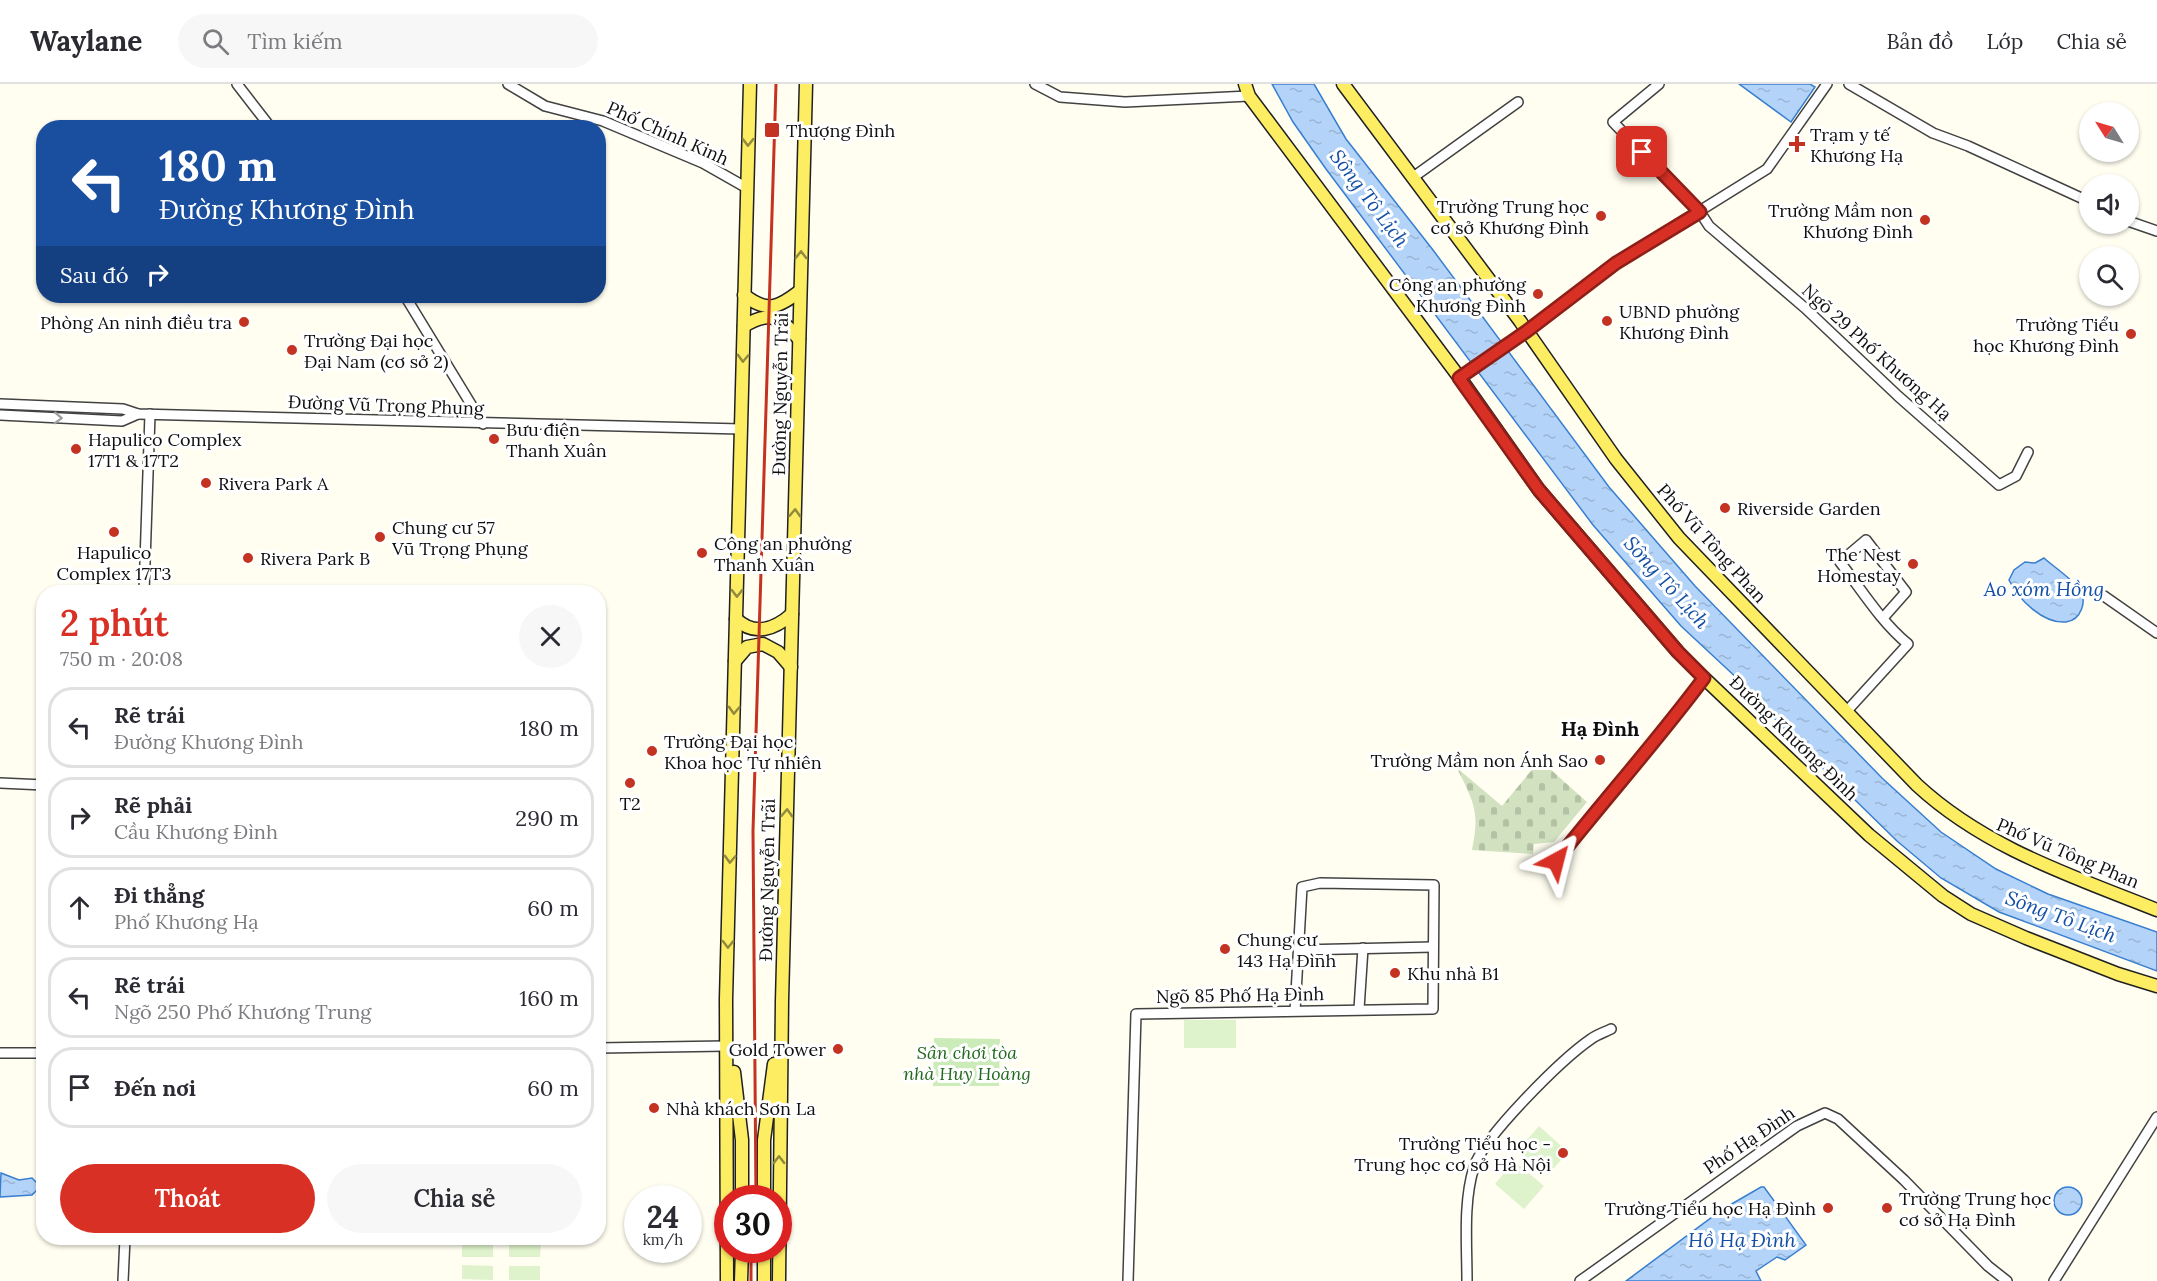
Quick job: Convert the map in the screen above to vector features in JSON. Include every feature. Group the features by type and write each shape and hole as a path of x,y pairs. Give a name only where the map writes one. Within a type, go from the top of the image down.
{"main road":[{"name":"Đường Nguyễn Trãi","path":"727,1281 726,999 750,84"},
{"name":"Đường Nguyễn Trãi","path":"779,1281 782,1001 806,84"},
{"name":"Phố Vũ Tông Phan","path":"1343,84 1522,334 1679,538 1924,792 1965,825 2012,851 2157,910"},
{"name":"Đường Khương Đình","path":"1247,90 1463,375 1539,490 1678,652 1704,678 1869,835 1943,896 1971,914 2008,930 2118,974 2157,986"},
{"path":"744,295 761,306 778,306 800,291"},
{"path":"744,326 760,317 777,318 787,325 799,339"},
{"path":"736,619 749,628 766,629 777,626 792,614"},
{"path":"735,661 747,647 763,644 778,652 791,667"},
{"path":"726,999 742,1140 742,1185"},
{"path":"764,1185 764,1140 782,1001"},
{"path":"741,1281 742,1263"},
{"path":"764,1263 764,1281"}],"street":[{"path":"237,84 265,120"},
{"name":"Phố Chính Kinh","path":"508,84 545,106 599,120"},
{"name":"Đường Khương Đình","path":"1035,84 1060,97 1125,102 1247,90"},
{"path":"1659,84 1613,122 1700,212"},
{"path":"1463,375 1616,263 1767,169 1827,84"},
{"path":"1849,84 1866,88 1933,133 1968,146 2079,197"},
{"path":"1412,178 1518,102"},
{"name":"Phố Chính Kinh","path":"606,122 703,163 747,188"},
{"name":"Ngõ 29 Phố Khương Hạ","path":"1700,212 1709,226 1805,308 1898,396 1999,485 2016,476 2028,452"},
{"path":"2139,225 2157,231"},
{"path":"409,303 483,424"},
{"name":"Đường Vũ Trọng Phụng","path":"0,404 123,409 138,414 741,429"},
{"name":"Đường Vũ Trọng Phụng","path":"0,415 122,421 138,414"},
{"path":"144,585 150,414"},
{"path":"1846,712 1908,644 1883,618 1840,562 1866,540 1906,592 1883,618"},
{"path":"2104,596 2157,633"},
{"path":"1556,861 1604,800 1654,744 1704,678"},
{"path":"0,783 36,785"},
{"path":"1295,1011 1302,887 1320,883 1434,885 1433,947 1299,950"},
{"name":"Ngõ 85 Phố Hạ Đình","path":"1128,1281 1136,1014 1433,1009 1433,947"},
{"path":"1359,1009 1363,948"},
{"path":"1467,1281 1470,1198 1474,1169 1480,1152 1493,1134 1562,1065 1592,1038 1611,1029"},
{"path":"606,1048 726,1046"},
{"path":"0,1053 36,1053"},
{"name":"Phố Hạ Đình","path":"1580,1281 1797,1126 1825,1113 1838,1119 1904,1180 1988,1266 2007,1281"},
{"path":"2054,1281 2157,1117"},
{"path":"123,1281 124,1245"}],"green space":[{"path":"1540,760 1587,802 1554,842 1534,844 1533,854 1472,850 1475,826 1474,808 1457,768 1502,806"},
{"path":"1184,1020 1236,1020 1236,1048 1184,1048"},
{"name":"Sân chơi tòa nhà Huy Hoàng","path":"934,1038 1000,1039 999,1086 933,1086"},
{"path":"1539,1126 1568,1152 1548,1175 1518,1150"},
{"path":"1514,1161 1544,1186 1524,1209 1495,1184"},
{"path":"462,1245 493,1245 493,1257 462,1257"},
{"path":"509,1245 541,1245 540,1257 509,1257"},
{"path":"462,1265 493,1266 493,1280 462,1279"},
{"path":"509,1266 540,1266 540,1280 509,1280"}],"water":[{"name":"Sông Tô Lịch","path":"1272,84 1314,84 1346,139 1433,250 1609,487 1695,586 1882,778 1941,832 1996,869 2048,894 2157,932 2157,971 1999,912 1941,878 1897,841 1805,751 1740,681 1681,626 1593,525 1326,169 1293,122"},
{"path":"1739,84 1810,84 1815,87 1791,122"},
{"name":"Ao xóm Hồng","path":"2044,558 2071,580 2082,594 2082,609 2076,618 2066,622 2057,622 2040,615 2018,595 2009,580 2014,570 2025,562 2035,563"},
{"path":"1,1173 19,1180 32,1178 36,1182 36,1191 32,1195 0,1197"},
{"name":"Hồ Hạ Đình","path":"1764,1187 1806,1245 1785,1260 1777,1257 1756,1271 1761,1281 1626,1281 1723,1209"},
{"path":"2068,1187 2078,1191 2082,1201 2078,1211 2068,1215 2058,1211 2054,1201 2058,1191"}],"railway":[{"path":"756,1185 753,831 776,84"},
{"path":"751,1263 751,1281"}],"place":[{"name":"Thượng Đình","path":"772,130"},
{"name":"Trạm y tế Khương Hạ","path":"1797,144"},
{"name":"Trường Trung học cơ sở Khương Đình","path":"1601,216"},
{"name":"Trường Mầm non Khương Đình","path":"1925,220"},
{"name":"Công an phường Khương Đình","path":"1538,294"},
{"name":"UBND phường Khương Đình","path":"1607,321"},
{"name":"Phòng An ninh điều tra","path":"244,322"},
{"name":"Trường Tiểu học Khương Đình","path":"2131,334"},
{"name":"Trường Đại học Đại Nam (cơ sở 2)","path":"292,350"},
{"name":"Bưu điện Thanh Xuân","path":"494,439"},
{"name":"Hapulico Complex 17T1 & 17T2","path":"76,449"},
{"name":"Rivera Park A","path":"206,483"},
{"name":"Riverside Garden","path":"1725,508"},
{"name":"Hapulico Complex 17T3","path":"114,532"},
{"name":"Chung cư 57 Vũ Trọng Phụng","path":"380,537"},
{"name":"Công an phường Thanh Xuân","path":"702,553"},
{"name":"Rivera Park B","path":"248,558"},
{"name":"The Nest Homestay","path":"1913,564"},
{"name":"Trường Đại học Khoa học Tự nhiên","path":"652,751"},
{"name":"Trường Mầm non Ánh Sao","path":"1600,760"},
{"name":"T2","path":"630,783"},
{"name":"Chung cư 143 Hạ Đình","path":"1225,949"},
{"name":"Khu nhà B1","path":"1395,973"},
{"name":"Gold Tower","path":"838,1049"},
{"name":"Nhà khách Sơn La","path":"654,1108"},
{"name":"Trường Tiểu học - Trung học cơ sở Hà Nội","path":"1563,1153"},
{"name":"Trường Tiểu học Hạ Đình","path":"1828,1208"},
{"name":"Trường Trung học cơ sở Hạ Đình","path":"1887,1208"}],"district":[{"name":"Hạ Đình","path":"1600,728"}],"route":[{"path":"1556,861 1604,800 1654,744 1704,678 1678,652 1539,490 1459,378 1527,331 1616,263 1700,212 1642,152"}]}
